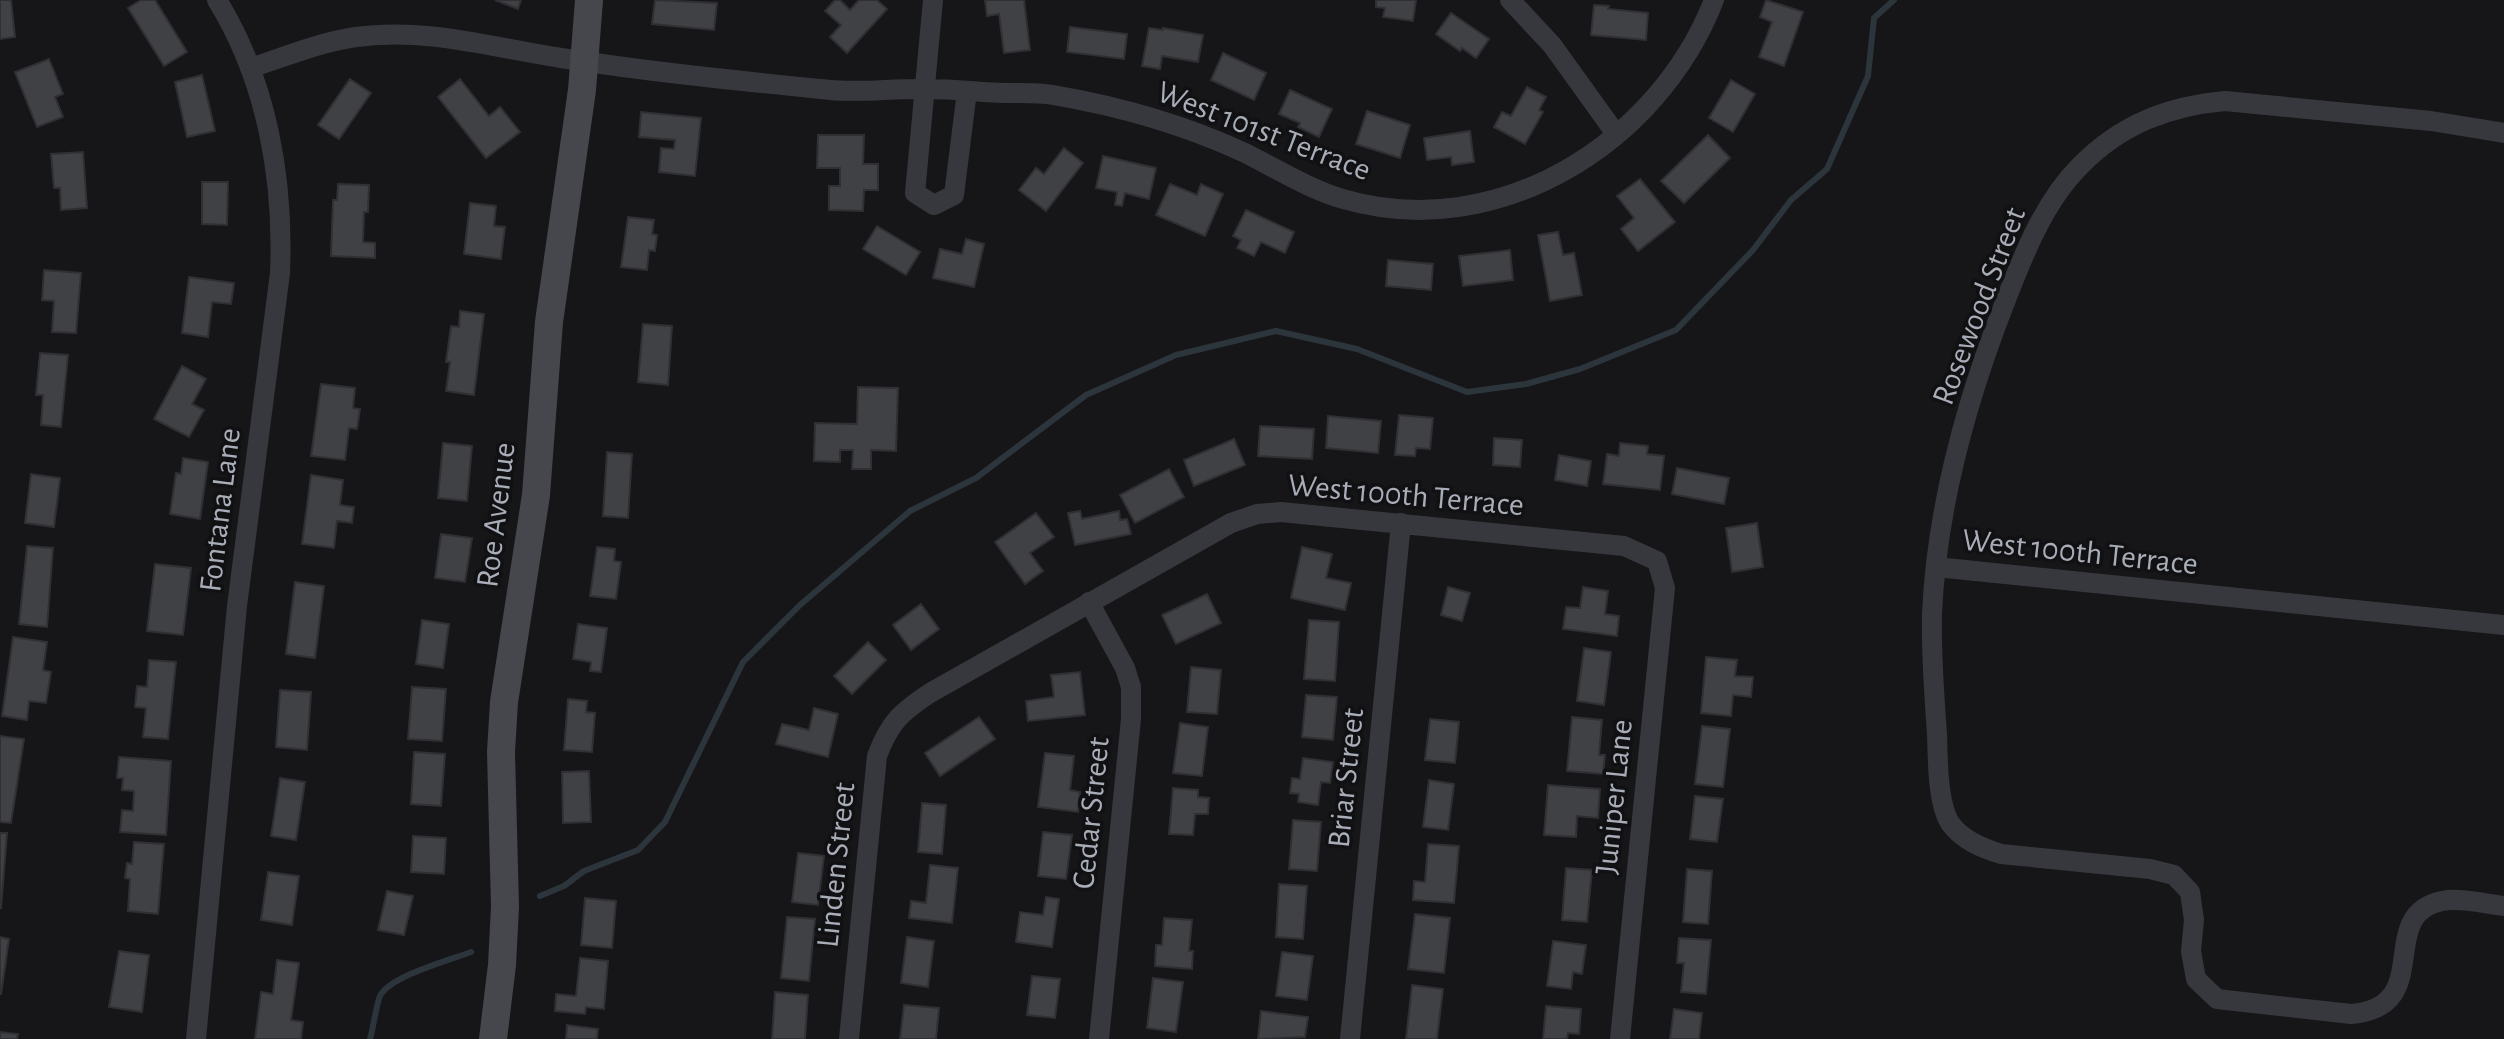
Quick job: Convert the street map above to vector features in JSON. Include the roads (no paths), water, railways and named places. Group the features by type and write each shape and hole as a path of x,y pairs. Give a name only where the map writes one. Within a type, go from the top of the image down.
{"main road":[{"name":"Roe Avenue","path":"493,1039 505,907 501,752 504,702 536,495 549,322 584,62 589,0"}],"street":[{"name":"Fontana Lane","path":"196,1039 237,606 280,273 282,228 267,120 250,68 217,0"},
{"path":"933,0 915,193 934,205 954,195 967,91"},
{"path":"1510,0 1552,45 1616,134 1644,110 1669,81 1686,57 1714,0"},
{"name":"West 101st Terrace","path":"250,68 328,42 394,34 430,36 584,62 836,90 924,89 1047,94 1107,105 1213,139 1341,199 1417,212 1457,209 1504,199 1578,164 1616,134"},
{"name":"Rosewood Street","path":"1936,567 1954,462 1988,345 2035,234 2054,198 2078,167 2105,142 2136,123 2165,111 2198,103 2225,101 2431,121 2504,133"},
{"name":"West 100th Terrace","path":"909,707 1231,523 1257,514 1281,512 1624,546 1657,561"},
{"name":"Briar Street","path":"1350,1039 1401,523"},
{"name":"Juniper Lane","path":"1620,1039 1665,588 1657,561"},
{"name":"West 100th Terrace","path":"2504,625 1936,567 1932,664 1942,802 1950,823 1977,847 2001,854 2150,869 2174,875 2190,892 2194,920 2191,951 2196,979 2217,999 2351,1014 2373,1012 2392,999 2401,975 2409,925 2422,908 2444,900 2504,906"},
{"name":"Cedar Street","path":"1089,602 1125,668 1131,687 1131,719 1099,1039"},
{"name":"Linden Street","path":"849,1039 877,756 885,735 902,711 909,707"}],"waterway":[{"path":"540,896 564,886 584,871 638,850 665,822 743,662 800,605 910,511 976,478 1086,395 1176,355 1276,331 1357,349 1467,392 1526,384 1580,369 1676,330 1753,250 1791,200 1827,169 1868,76 1874,18 1894,0"},
{"path":"370,1039 379,999 386,989 408,975 471,952"}]}
